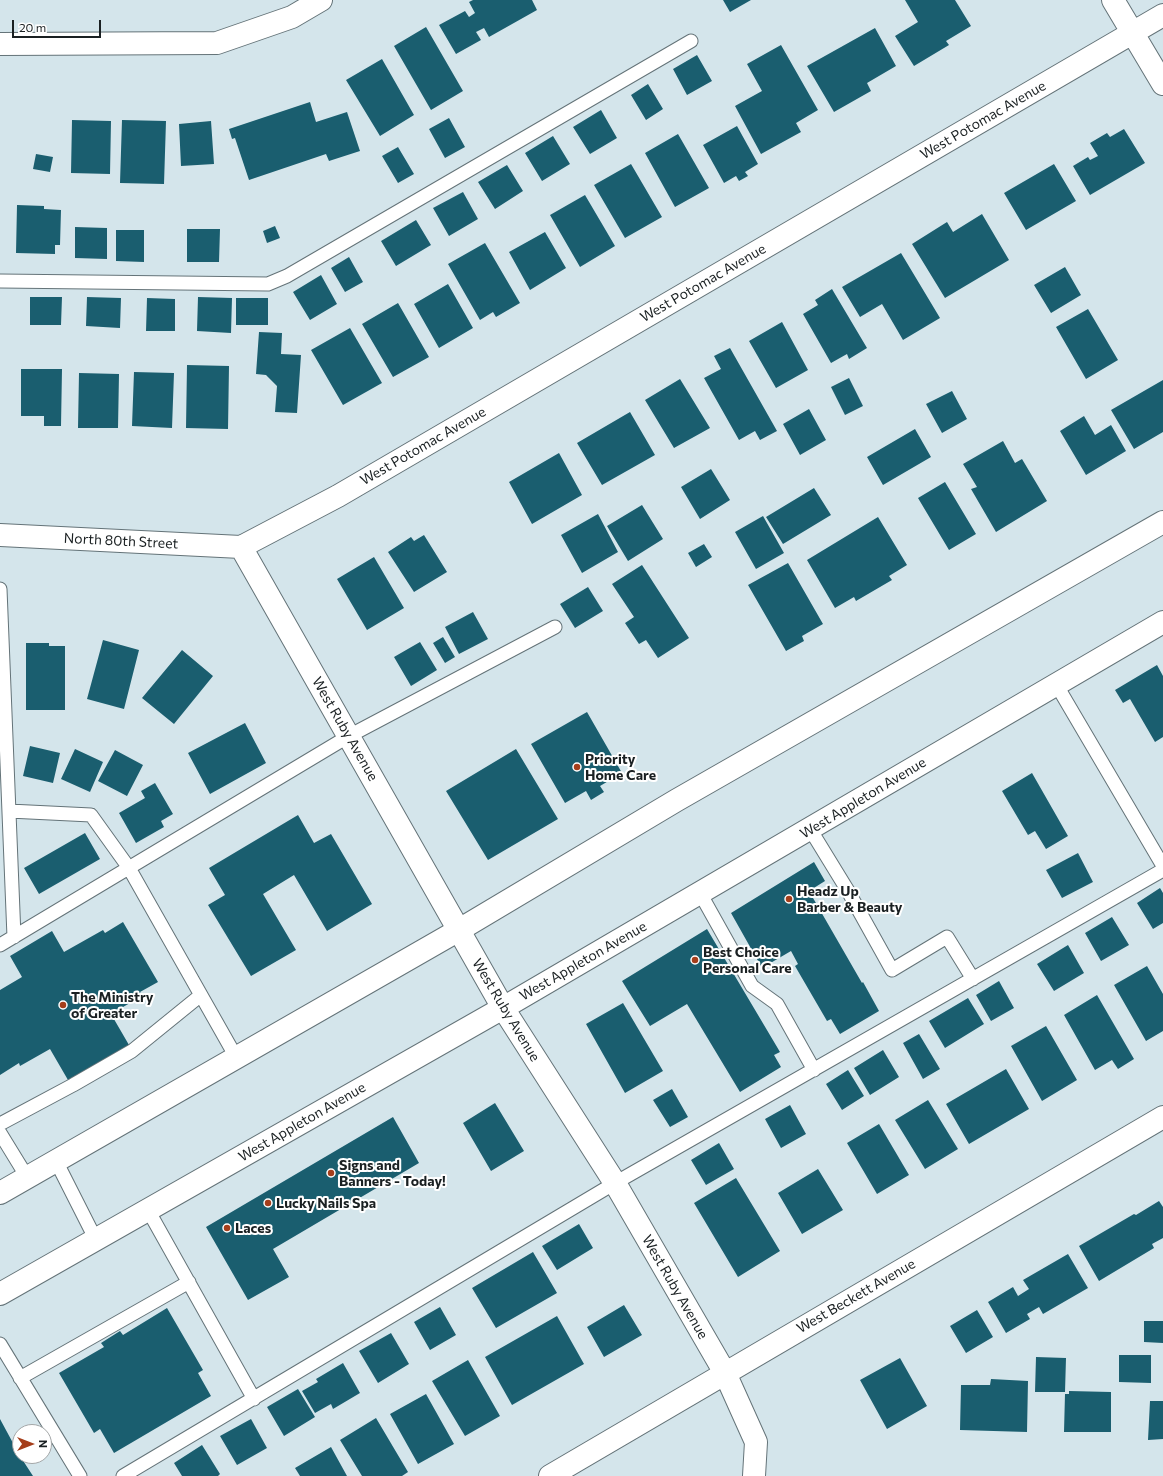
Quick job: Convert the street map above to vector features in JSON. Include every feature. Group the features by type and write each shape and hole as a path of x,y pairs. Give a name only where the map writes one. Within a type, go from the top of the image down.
{"street":[{"path":"0,44 217,43 292,17 321,0"},
{"path":"1114,0 1163,84"},
{"name":"West Potomac Avenue","path":"241,547 338,496 1163,15"},
{"path":"0,1192 459,930 691,792 1163,522"},
{"name":"North 80th Street","path":"0,535 241,547"},
{"name":"West Ruby Avenue","path":"241,547 503,1008 615,1183 725,1373 756,1442 754,1476"},
{"name":"West Appleton Avenue","path":"0,1294 503,1008 1163,622"},
{"name":"West Beckett Avenue","path":"550,1476 1163,1117"}],"lane":[{"path":"0,281 268,284 287,276 691,41"},
{"path":"0,589 14,937"},
{"path":"0,945 349,736 555,627"},
{"path":"1056,684 1163,866"},
{"path":"9,811 91,815 129,868 236,1057"},
{"path":"810,829 848,891 892,970 948,937 973,979"},
{"path":"124,1476 615,1183 1163,870"},
{"path":"700,893 752,986 777,1004 814,1070"},
{"path":"0,1124 132,1051 202,995"},
{"path":"0,1133 27,1177"},
{"path":"56,1160 96,1240"},
{"path":"148,1210 254,1399"},
{"path":"20,1378 189,1282"},
{"path":"0,1344 80,1476"}],"building":[{"path":"473,0 532,0 537,10 489,37 484,28 476,32 481,40 456,54 439,25 465,11 469,17 475,13 469,2"},
{"path":"723,0 751,0 730,12"},
{"path":"905,0 955,0 971,26 946,41 949,45 914,66 895,36 918,22"},
{"path":"426,27 463,91 431,110 394,46"},
{"path":"875,28 896,66 867,83 871,91 834,112 807,66"},
{"path":"781,45 818,110 796,123 801,132 761,154 735,106 762,91 747,64"},
{"path":"697,55 712,81 687,95 673,69"},
{"path":"382,59 414,115 380,136 346,80"},
{"path":"648,84 663,109 646,120 631,95"},
{"path":"310,102 316,122 347,112 360,151 329,161 326,154 249,180 235,138 232,139 229,129"},
{"path":"601,110 617,138 590,154 573,127"},
{"path":"449,118 465,147 445,158 429,129"},
{"path":"72,120 111,121 110,174 71,173"},
{"path":"122,120 166,121 164,184 120,183"},
{"path":"211,121 214,164 181,166 179,124"},
{"path":"737,126 758,164 745,172 748,176 739,181 736,176 724,183 703,145"},
{"path":"1124,129 1145,163 1090,195 1073,166 1088,157 1090,160 1098,156 1090,143 1107,133 1110,137"},
{"path":"678,134 709,188 675,207 645,153"},
{"path":"553,136 570,164 542,181 525,153"},
{"path":"398,147 414,174 398,183 382,156"},
{"path":"36,154 53,157 50,172 33,169"},
{"path":"631,164 662,217 625,238 594,185"},
{"path":"1054,164 1076,201 1026,230 1004,193"},
{"path":"507,165 523,191 495,209 478,182"},
{"path":"463,192 478,219 449,236 433,208"},
{"path":"585,195 615,246 580,267 550,215"},
{"path":"17,205 44,206 44,209 61,210 60,245 55,245 55,254 16,253"},
{"path":"982,214 1009,260 945,298 912,244 947,222 953,232"},
{"path":"416,220 431,245 396,266 381,241"},
{"path":"275,226 280,238 267,243 263,231"},
{"path":"75,227 107,228 107,259 75,258"},
{"path":"187,229 220,229 219,262 187,262"},
{"path":"116,230 144,230 144,262 116,261"},
{"path":"545,232 566,268 530,290 509,252"},
{"path":"485,243 520,303 496,317 493,312 480,320 448,264"},
{"path":"901,253 940,318 903,340 882,304 860,317 842,287"},
{"path":"349,257 363,282 345,292 331,268"},
{"path":"1065,267 1081,295 1051,313 1034,285"},
{"path":"321,275 337,304 310,320 293,292"},
{"path":"448,284 473,328 439,348 414,304"},
{"path":"832,289 867,348 849,359 847,354 831,363 803,314 818,305 815,300"},
{"path":"30,297 62,297 61,325 30,325"},
{"path":"87,297 121,298 120,328 86,326"},
{"path":"198,297 232,298 231,333 197,331"},
{"path":"147,298 175,299 175,331 146,331"},
{"path":"236,298 268,298 268,325 236,325"},
{"path":"398,303 429,357 393,377 362,324"},
{"path":"1088,309 1118,360 1086,379 1056,327"},
{"path":"782,322 808,370 776,388 749,341"},
{"path":"350,328 382,383 343,405 311,350"},
{"path":"259,332 282,333 281,354 301,355 297,413 275,412 277,386 266,375 256,374"},
{"path":"730,348 777,431 760,440 755,431 739,440 704,378 721,369 714,356"},
{"path":"187,365 229,366 228,429 186,428"},
{"path":"21,369 62,369 61,426 44,426 44,416 21,416"},
{"path":"134,372 174,373 172,428 132,426"},
{"path":"79,373 119,374 118,428 78,428"},
{"path":"849,378 863,406 845,415 831,387"},
{"path":"680,379 710,428 674,448 645,400"},
{"path":"1163,380 1163,432 1134,449 1111,410"},
{"path":"952,391 967,419 942,433 926,404"},
{"path":"809,409 826,440 800,455 783,424"},
{"path":"630,412 655,455 602,485 577,443"},
{"path":"1084,416 1095,435 1111,425 1126,451 1086,475 1060,431"},
{"path":"915,429 931,457 883,485 867,457"},
{"path":"1003,441 1015,463 1022,459 1047,501 996,532 971,489 977,487 963,464"},
{"path":"559,453 582,495 532,524 509,482"},
{"path":"711,469 730,500 700,519 681,487"},
{"path":"945,482 976,534 949,550 918,498"},
{"path":"814,488 831,515 783,544 766,517"},
{"path":"642,505 663,539 628,561 607,526"},
{"path":"598,514 618,552 582,573 561,535"},
{"path":"763,516 784,553 756,569 735,532"},
{"path":"878,517 907,565 889,576 892,580 856,601 854,597 835,608 807,560"},
{"path":"424,535 447,572 414,592 388,552 411,537 414,541"},
{"path":"704,544 712,557 696,567 688,553"},
{"path":"374,557 404,608 367,630 337,579"},
{"path":"788,563 823,624 802,636 804,641 786,651 748,585"},
{"path":"642,565 689,638 658,658 646,640 639,644 625,623 634,617 612,584"},
{"path":"588,587 603,611 575,628 560,604"},
{"path":"473,612 488,639 459,654 445,627"},
{"path":"443,637 455,657 445,663 433,643"},
{"path":"103,640 139,650 124,709 87,699"},
{"path":"420,642 437,670 411,686 394,657"},
{"path":"26,643 49,643 49,646 65,646 65,710 26,710"},
{"path":"182,650 213,676 174,724 142,698"},
{"path":"1157,665 1163,676 1163,737 1155,742 1130,699 1123,703 1115,690"},
{"path":"587,712 622,773 600,786 604,792 591,800 586,791 565,803 531,744"},
{"path":"245,723 266,763 210,794 188,753"},
{"path":"30,746 60,753 53,783 23,776"},
{"path":"75,749 103,762 90,792 61,779"},
{"path":"516,749 558,819 488,860 446,791"},
{"path":"115,750 143,765 127,796 98,781"},
{"path":"1032,773 1068,836 1046,849 1035,831 1028,835 1002,791"},
{"path":"155,783 173,814 161,821 164,827 136,843 119,813 145,798 141,791"},
{"path":"298,815 314,843 331,834 372,904 327,931 294,875 263,894 296,950 251,976 208,905 225,895 209,868"},
{"path":"85,833 100,859 39,894 24,868"},
{"path":"1078,853 1093,882 1062,898 1046,870"},
{"path":"814,862 825,881 809,891 879,1011 840,1034 831,1019 827,1021 795,966 798,964 791,951 762,968 731,913"},
{"path":"1160,888 1163,893 1163,923 1153,929 1137,903"},
{"path":"1112,917 1129,945 1101,961 1085,933"},
{"name":"The Ministry of Greater","path":"123,922 158,982 140,992 142,996 111,1014 129,1045 68,1080 50,1049 20,1066 19,1063 0,1075 0,990 22,977 10,956 52,931 64,952 103,930 105,933"},
{"path":"707,929 780,1052 774,1055 781,1067 740,1092 687,1004 650,1026 622,981"},
{"path":"1068,945 1084,973 1054,991 1037,964"},
{"path":"1147,966 1163,994 1163,1031 1146,1041 1114,985"},
{"path":"999,981 1014,1008 991,1021 976,995"},
{"path":"1097,995 1134,1059 1118,1069 1112,1060 1095,1070 1064,1015"},
{"path":"968,998 984,1024 945,1048 929,1021"},
{"path":"623,1003 663,1071 625,1093 586,1024"},
{"path":"1046,1026 1077,1080 1042,1101 1011,1046"},
{"path":"919,1034 940,1069 923,1079 903,1043"},
{"path":"883,1050 899,1077 870,1095 854,1068"},
{"path":"1006,1069 1029,1109 969,1144 946,1104"},
{"path":"848,1070 864,1096 842,1110 826,1084"},
{"path":"672,1089 688,1117 670,1127 653,1100"},
{"path":"928,1100 958,1149 925,1169 895,1120"},
{"path":"495,1103 524,1151 491,1171 463,1123"},
{"path":"790,1105 806,1134 781,1148 765,1119"},
{"path":"393,1117 419,1163 273,1249 289,1277 248,1300 206,1227"},
{"path":"879,1124 909,1175 877,1194 847,1143"},
{"path":"719,1143 734,1169 706,1185 691,1160"},
{"path":"818,1169 843,1210 802,1234 778,1193"},
{"path":"736,1178 780,1251 738,1277 694,1203"},
{"path":"1159,1201 1163,1207 1163,1238 1152,1244 1154,1248 1099,1281 1079,1246"},
{"path":"579,1224 593,1248 557,1270 542,1246"},
{"path":"533,1252 557,1293 496,1328 472,1288"},
{"path":"1068,1254 1088,1288 1043,1314 1039,1307 1027,1314 1030,1319 1006,1333 988,1302 1013,1287 1018,1296 1029,1289 1023,1280"},
{"path":"624,1305 642,1335 604,1357 587,1327"},
{"path":"440,1307 456,1335 430,1350 414,1322"},
{"path":"167,1308 203,1370 198,1373 211,1396 114,1453 100,1429 94,1433 59,1373 104,1347 101,1343 120,1331 123,1335"},
{"path":"977,1310 993,1337 966,1353 950,1326"},
{"path":"557,1316 584,1364 512,1405 485,1357"},
{"path":"1144,1321 1163,1321 1163,1343 1144,1342"},
{"path":"391,1333 409,1364 378,1383 359,1351"},
{"path":"1119,1355 1151,1355 1151,1383 1119,1382"},
{"path":"1036,1357 1066,1358 1065,1392 1035,1392"},
{"path":"900,1358 927,1406 887,1429 860,1380"},
{"path":"468,1360 500,1416 465,1436 432,1381"},
{"path":"343,1363 360,1393 333,1409 331,1404 315,1413 302,1391 318,1382 316,1379"},
{"path":"991,1379 1028,1381 1027,1432 960,1430 961,1385 990,1385"},
{"path":"298,1389 315,1417 284,1436 267,1407"},
{"path":"1069,1391 1111,1392 1111,1432 1064,1432 1065,1394 1069,1394"},
{"path":"426,1394 454,1444 418,1464 390,1414"},
{"path":"1150,1401 1163,1401 1163,1439 1148,1440"},
{"path":"376,1418 408,1472 402,1476 362,1476 340,1440"},
{"path":"0,1419 12,1441 12,1464 25,1464 33,1476 0,1476"},
{"path":"251,1419 267,1448 237,1465 220,1436"},
{"path":"202,1445 220,1474 218,1476 182,1476 174,1463"},
{"path":"331,1447 347,1476 300,1476 295,1468"}],"place":[{"name":"Priority Home Care","path":"577,767"},
{"name":"Headz Up Barber & Beauty","path":"789,899"},
{"name":"Best Choice Personal Care","path":"695,960"},
{"name":"The Ministry of Greater","path":"63,1005"},
{"name":"Signs and Banners - Today!","path":"331,1173"},
{"name":"Lucky Nails Spa","path":"268,1203"},
{"name":"Laces","path":"227,1228"}]}
